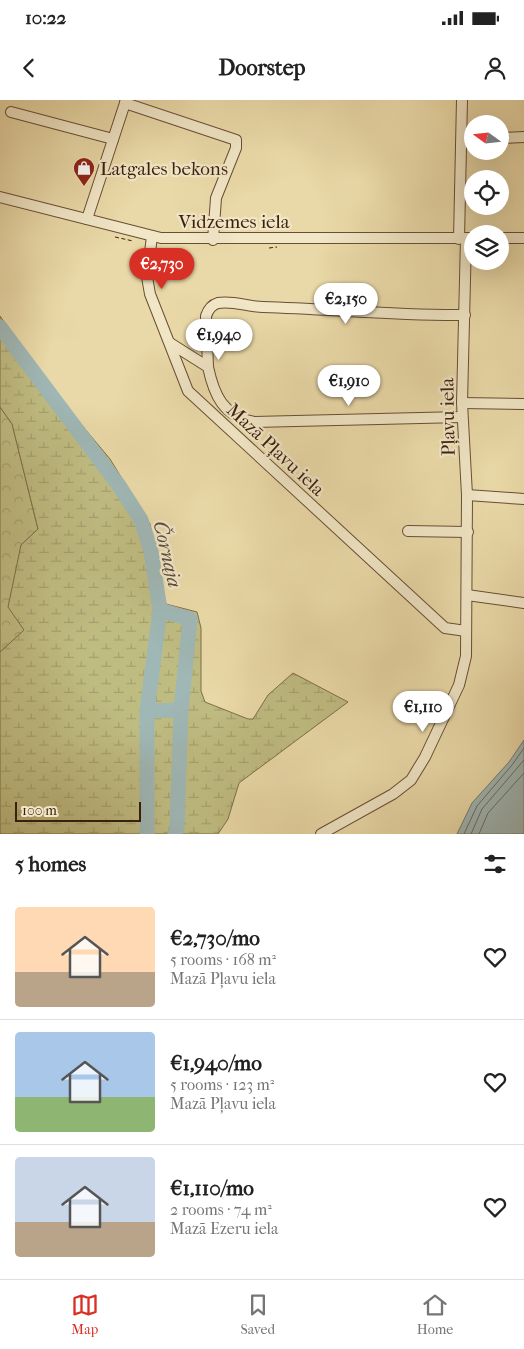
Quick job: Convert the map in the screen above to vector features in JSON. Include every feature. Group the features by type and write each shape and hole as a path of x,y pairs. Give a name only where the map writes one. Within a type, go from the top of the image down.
{"street":[{"name":"Pļavu iela","path":"462,100 464,116"},
{"path":"87,219 126,101 236,140 236,148 216,198 213,240"},
{"path":"11,112 113,139"},
{"path":"509,138 524,137"},
{"name":"Pļavu iela","path":"464,225 466,160"},
{"name":"Vidzemes iela","path":"0,197 152,236 213,240 464,236"},
{"name":"Mazā Pļavu iela","path":"152,236 147,277 150,294 188,391 445,628 466,631"},
{"path":"509,236 524,238"},
{"name":"Pļavu iela","path":"321,834 393,794 411,780 425,757 459,685 466,656 468,532 462,417 464,270"},
{"path":"462,417 254,422 240,419 232,414 219,400 211,382 208,367 206,316 208,309 215,303 228,302 260,307 311,308 339,312 465,315"},
{"path":"170,343 208,367"},
{"path":"462,403 524,404"},
{"path":"467,495 524,500"},
{"path":"408,531 468,532"},
{"path":"467,595 524,603"}],"green space":[{"path":"0,316 50,387 110,459 150,524 166,604 197,612 201,628 201,691 205,702 248,719 253,719 268,695 293,673 348,702 239,783 228,819 218,834 0,834 0,652 24,630 8,607 21,545 38,529 12,424 0,407"},
{"path":"0,407 12,423 38,529 21,545 25,630 0,652"}],"water":[{"path":"524,740 524,834 457,834 472,803 509,762"}],"waterway":[{"name":"Čornaja","path":"0,327 120,487 141,520 151,551 160,610 147,711 147,834"},
{"path":"160,610 190,619 181,710 177,827 175,834"},
{"path":"147,711 181,710"}],"place":[{"name":"Latgales bekons","path":"84,187"}]}
